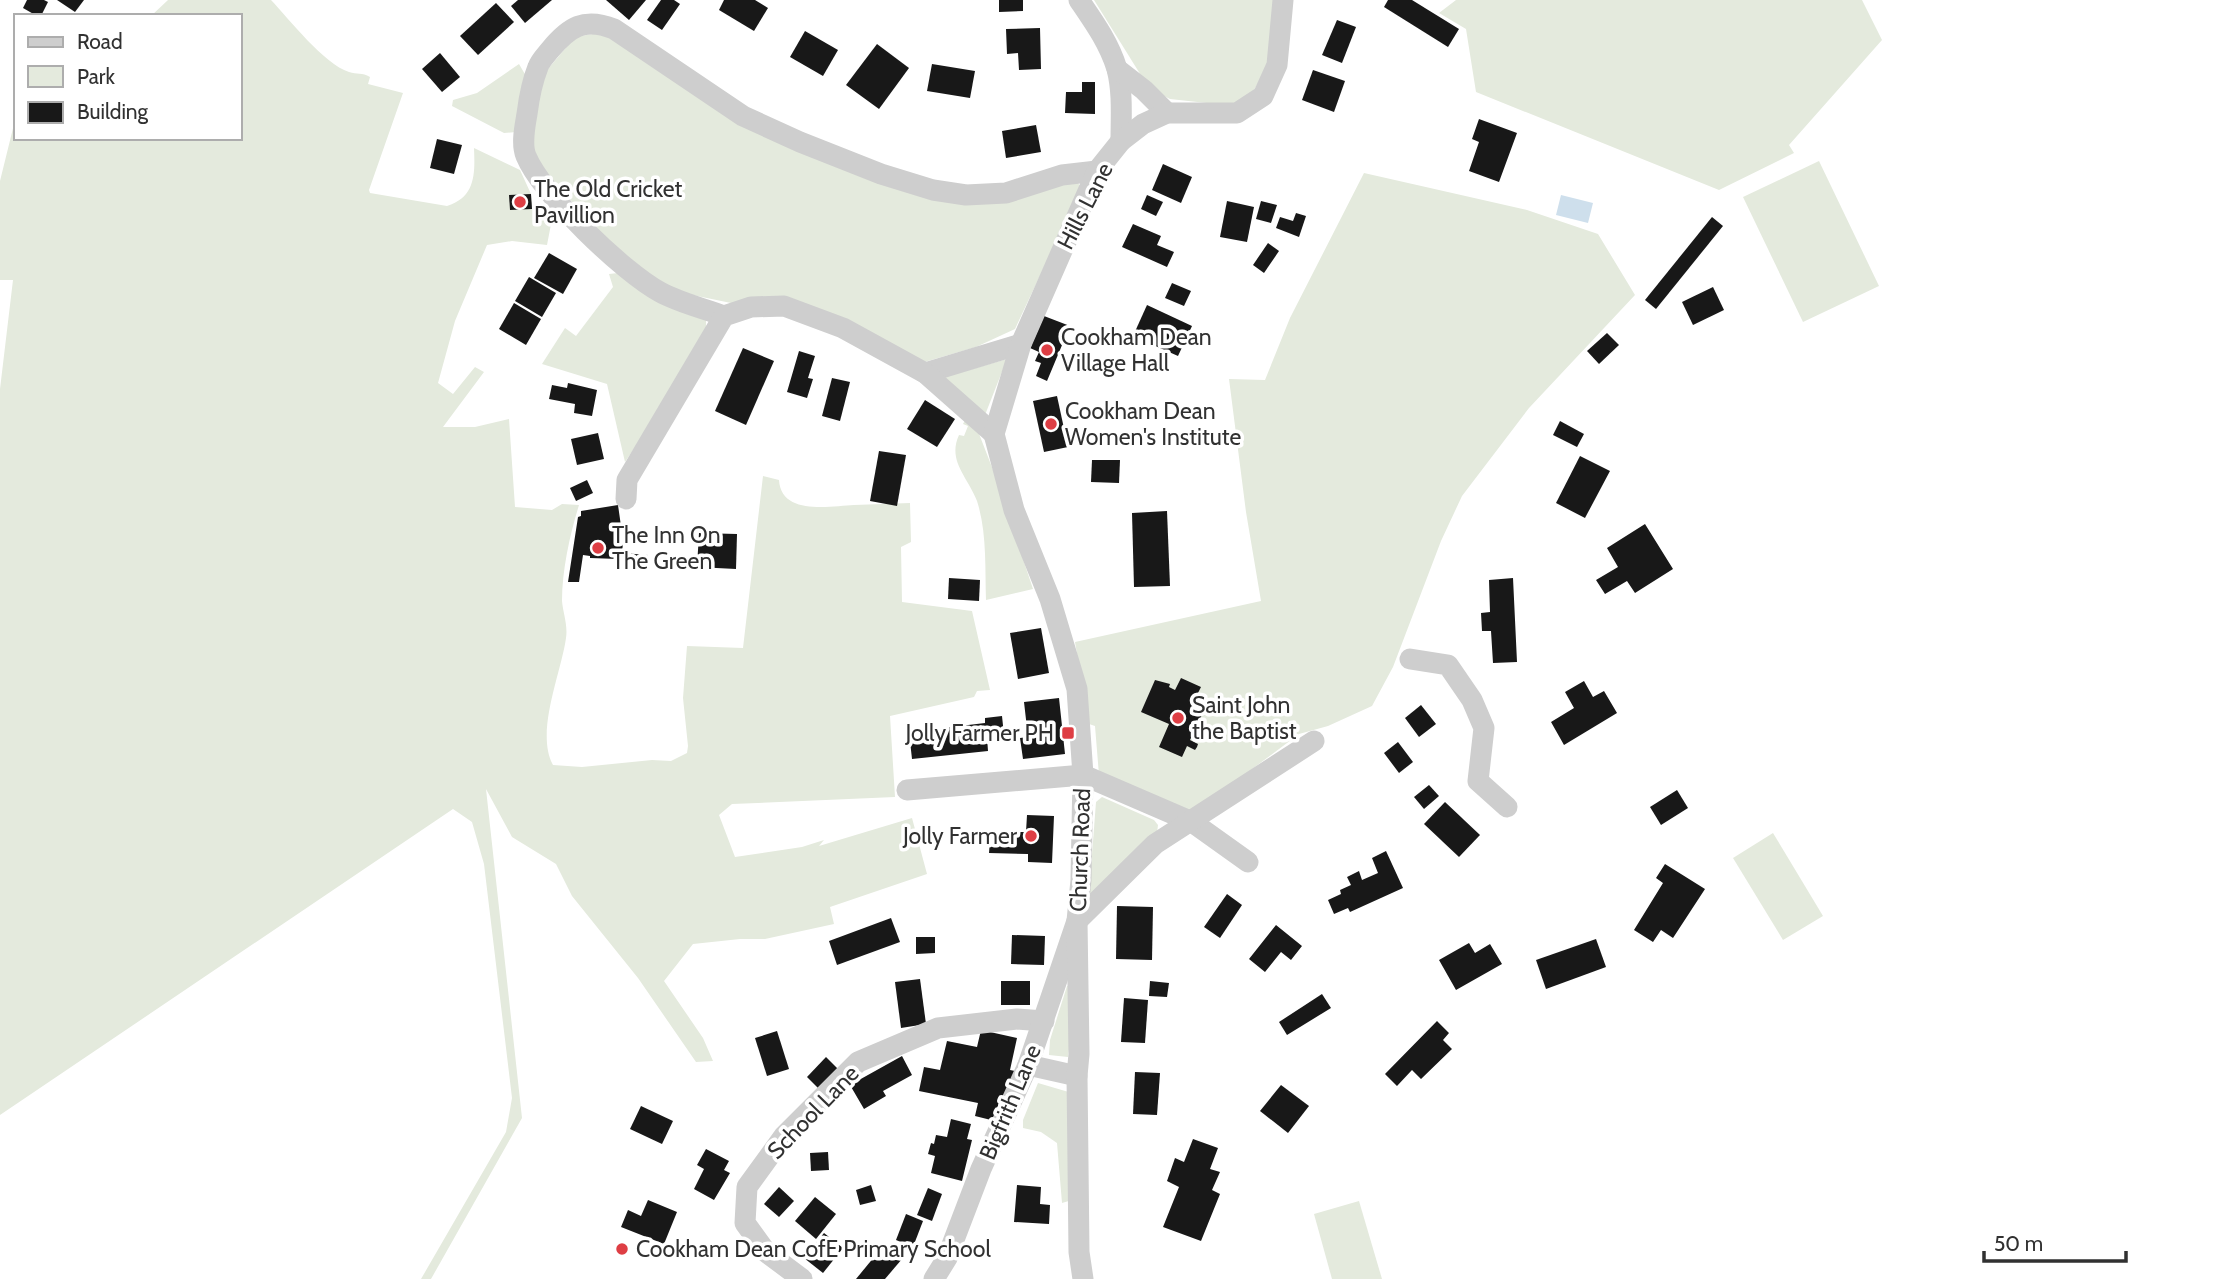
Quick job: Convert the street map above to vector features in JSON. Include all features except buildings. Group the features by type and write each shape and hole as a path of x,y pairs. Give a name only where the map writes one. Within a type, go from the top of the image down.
{"street":[{"path":"1079,0 1104,38 1117,69 1121,90 1121,141"},
{"name":"Hills Lane","path":"994,434 1021,344 1097,171 1121,141 1143,124 1167,113 1237,113 1263,96 1277,65 1283,0"},
{"path":"994,434 925,373 843,328 784,306 751,307 724,316 663,293 637,279 542,181 525,154 525,131 538,64 562,36 578,25 600,23 614,29 743,116 881,174 933,190 966,195 1006,193 1062,175 1097,171"},
{"path":"1117,69 1167,113"},
{"path":"626,499 626,480 724,316"},
{"path":"925,373 1021,344"},
{"name":"Church Road","path":"994,434 1014,510 1050,599 1077,689 1083,775 1081,880 1077,921 1079,1252 1083,1279"},
{"path":"1410,659 1448,666 1472,700 1484,728 1478,781 1507,807"},
{"path":"1077,921 1155,844 1314,741"},
{"path":"907,790 1083,775 1192,822 1248,862"},
{"name":"Bigfrith Lane","path":"934,1279 947,1258 981,1169 1028,1065 1077,921"},
{"name":"School Lane","path":"802,1279 766,1252 745,1223 747,1187 784,1136 858,1062 938,1028 1017,1019 1044,1021"},
{"path":"1028,1065 1077,1076"}],"green space":[{"path":"168,0 271,0 329,60 349,72 370,77 368,84 403,93 370,193 447,206 457,202 464,197 472,183 474,148 520,170 531,194 532,209 552,219 547,245 512,241 487,245 455,321 438,383 453,394 475,367 484,372 443,427 475,427 509,419 515,507 552,510 562,504 579,505 563,577 562,601 566,638 548,720 548,752 553,765 582,767 652,760 671,761 687,753 683,698 687,646 743,648 763,476 779,480 788,499 798,504 821,507 910,503 911,542 901,547 902,602 972,611 990,690 977,691 974,697 890,716 895,797 732,804 719,815 735,857 802,847 824,840 819,846 912,818 927,874 830,907 834,924 765,939 693,944 664,981 703,1038 713,1061 696,1062 638,978 572,896 556,864 512,837 486,789 522,1118 431,1279 421,1279 506,1132 512,1098 484,864 472,822 453,809 0,1115 0,389 13,280 0,280 0,181 14,124 14,140 242,140 242,14 153,14"},
{"path":"1094,0 1275,0 1271,59 1252,94 1234,106 1170,99 1156,92 1142,77"},
{"path":"1456,0 1862,0 1882,40 1789,145 1794,153 1719,190 1476,92 1466,29 1439,13"},
{"path":"604,32 720,107 929,194 1077,181 1081,188 1015,329 976,347 921,363 837,316 731,303 673,291 631,266 542,169 533,150 533,103 542,76 575,37"},
{"path":"519,64 526,76 516,132 504,133 452,106 453,100 477,93"},
{"path":"1819,161 1879,286 1803,322 1743,197"},
{"path":"1364,173 1527,210 1598,234 1635,295 1529,408 1462,496 1441,541 1393,667 1372,706 1328,726 1299,734 1200,808 1181,813 1099,775 1095,726 1089,724 1075,642 1261,601 1246,512 1229,379 1265,380 1290,318"},
{"path":"618,273 706,319 706,329 659,411 625,462 607,384 542,364 565,328 576,336 613,287 609,274"},
{"path":"1007,359 985,415 941,378"},
{"path":"968,414 976,426 995,475 1033,589 986,600 985,550 980,513 955,453 959,435 964,436 968,426 963,424"},
{"path":"1102,797 1154,820 1158,825 1157,833 1095,897 1089,894 1096,802"},
{"path":"1773,833 1823,916 1783,940 1733,858"},
{"path":"1067,986 1071,986 1068,1057 1049,1055 1050,1040"},
{"path":"1038,1083 1072,1093 1072,1200 1062,1203 1057,1143 1041,1132 1023,1128 1023,1120"},
{"path":"1359,1201 1382,1279 1332,1279 1314,1214"}],"water":[{"path":"1561,195 1593,203 1588,223 1556,215"}],"place":[{"name":"The Old Cricket Pavillion","path":"520,202"},
{"name":"Cookham Dean Village Hall","path":"1047,350"},
{"name":"Cookham Dean Women's Institute","path":"1051,424"},
{"name":"The Inn On The Green","path":"598,548"},
{"name":"Saint John the Baptist","path":"1178,718"},
{"name":"Jolly Farmer PH","path":"1068,733"},
{"name":"Jolly Farmer","path":"1031,836"},
{"name":"Cookham Dean CofE Primary School","path":"622,1249"}]}
